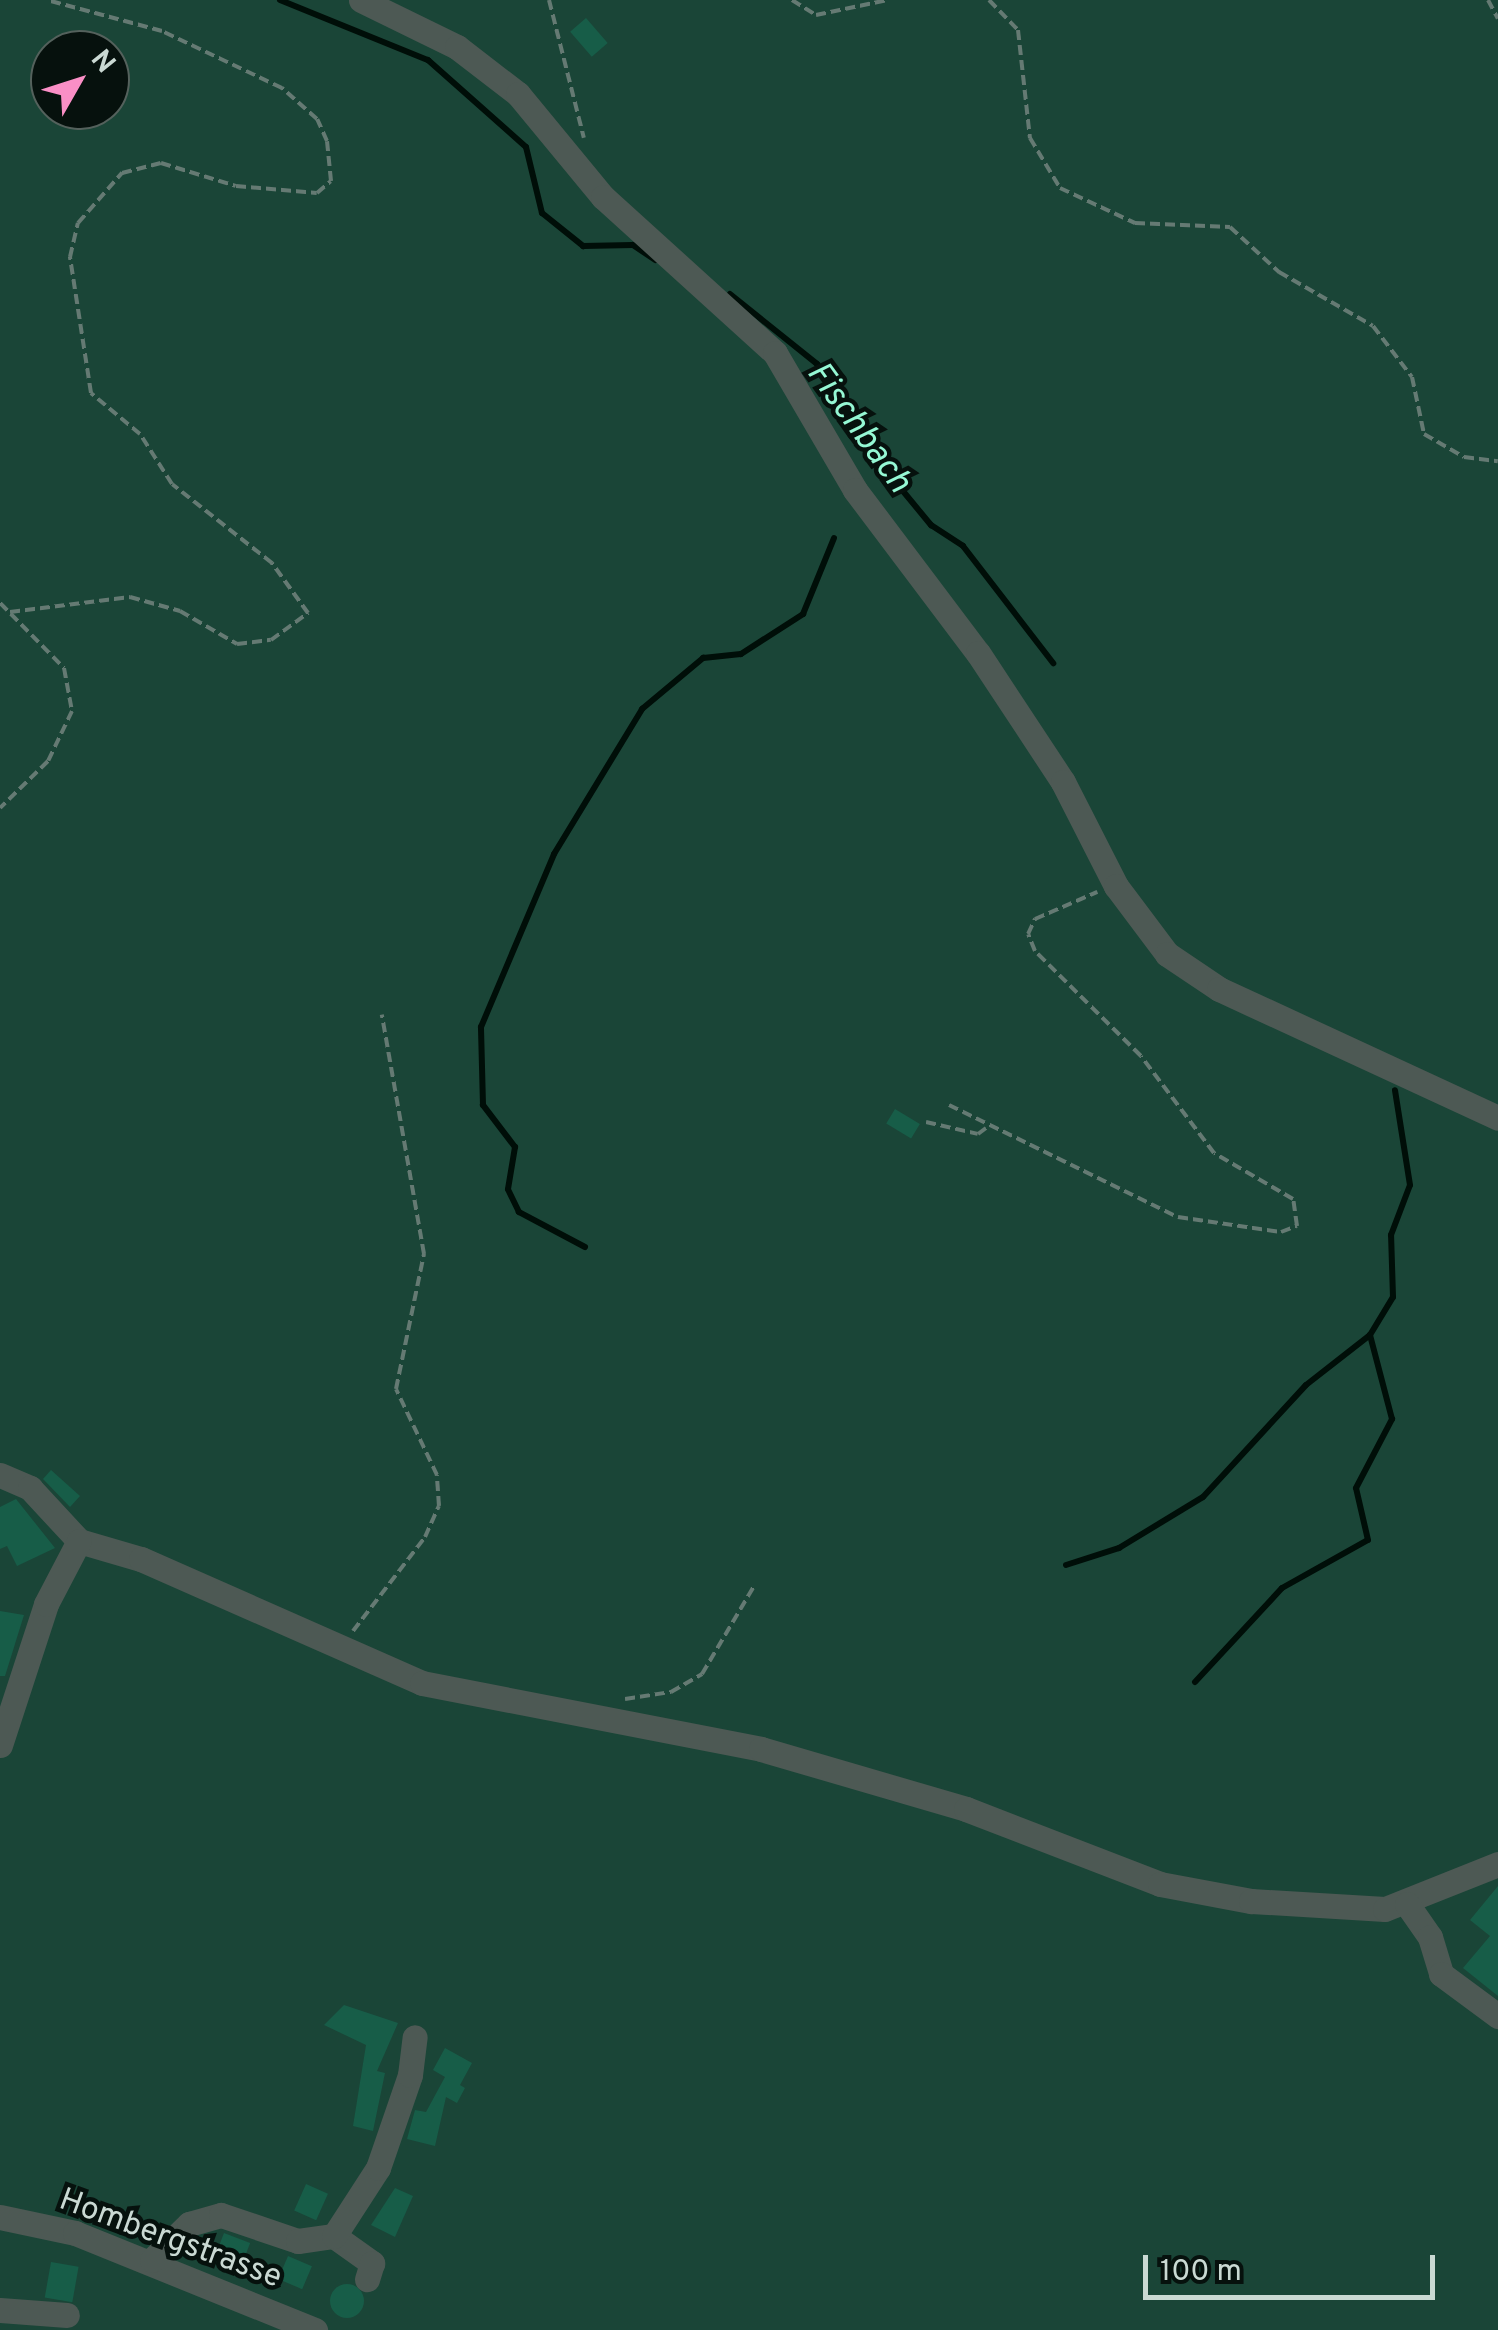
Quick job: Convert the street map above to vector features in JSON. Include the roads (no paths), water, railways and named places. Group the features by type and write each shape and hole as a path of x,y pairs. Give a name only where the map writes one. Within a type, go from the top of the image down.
{"street":[{"path":"362,0 488,70 579,166 786,367 855,490 920,570 1051,763 1116,886 1152,940 1198,977 1498,1118"},
{"path":"0,1475 30,1488 80,1542 141,1560 459,1695 762,1749 966,1809 1192,1892 1342,1907 1407,1904 1462,1873 1498,1864"},
{"path":"0,1745 46,1604 80,1542"},
{"path":"1407,1904 1430,1936 1441,1974 1498,2016"},
{"path":"334,2236 378,2168 410,2074 415,2036"},
{"path":"152,2260 189,2224 221,2215 298,2241 334,2236 372,2263 367,2279"},
{"name":"Hombergstrasse","path":"0,2217 152,2260 316,2330"},
{"path":"0,2310 67,2315"}],"waterway":[{"name":"Fischbach","path":"280,0 428,60 526,147 542,213 583,246 633,245 655,260"},
{"name":"Fischbach","path":"730,294 817,364 865,445 931,525 963,546 1053,663"},
{"path":"585,1247 519,1212 508,1189 515,1147 483,1105 481,1027 554,854 642,709 703,658 741,654 803,614 834,538"},
{"path":"1066,1565 1119,1548 1203,1497 1306,1385 1370,1335 1393,1297 1391,1235 1410,1185 1395,1090"},
{"path":"1195,1682 1282,1588 1368,1540 1356,1488 1392,1419 1370,1335"}]}
